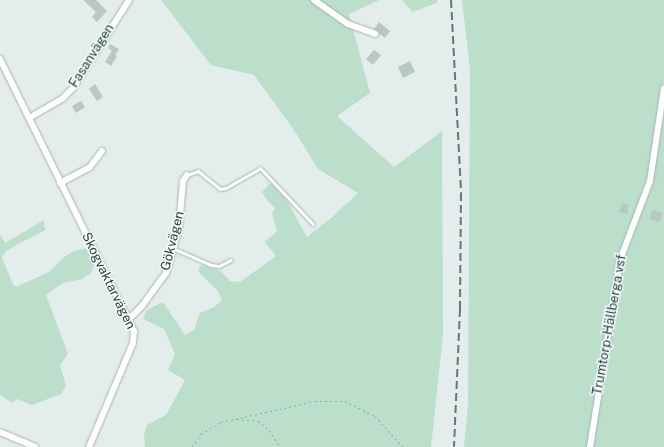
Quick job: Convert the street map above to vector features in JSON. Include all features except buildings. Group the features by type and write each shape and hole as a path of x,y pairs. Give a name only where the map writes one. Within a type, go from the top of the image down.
{"street":[{"name":"Fasanvägen","path":"29,118 62,99 73,88 129,0"},
{"path":"314,0 348,24 375,34"},
{"name":"Skogvaktarvägen","path":"0,59 134,331 133,343 89,447"},
{"name":"Trumtorp-Hällberga vsf","path":"590,447 620,260 650,181 664,88"},
{"path":"60,183 90,167 102,151"},
{"name":"Gökvägen","path":"129,319 142,306 166,273 181,214 183,181 187,175"},
{"path":"0,432 35,447"}],"lane":[{"path":"187,175 198,171 220,189 226,188 260,168 313,224"},
{"path":"172,248 211,266 219,266 231,260"}],"path":[{"path":"192,447 201,434 221,422 315,402 345,401 375,416 403,447"},
{"path":"235,419 258,421 269,430 280,447"}],"green space":[{"path":"161,0 379,0 349,14 370,93 337,116 394,167 442,131 443,335 431,447 145,447 144,435 147,425 166,415 185,380 168,370 175,354 164,329 143,319 147,310 163,302 185,335 194,330 200,313 214,307 222,300 218,291 198,271 201,265 221,271 230,281 240,282 276,256 265,242 277,231 272,213 275,208 262,192 269,184 272,184 286,199 307,237 331,218 358,193 318,169 294,130 254,75 211,65"},
{"path":"402,0 437,0 437,3 412,12"},
{"path":"462,0 664,0 664,447 464,447 468,405 470,69"},
{"path":"44,220 44,227 46,230 5,252 2,258 14,286 18,286 49,272 64,257 74,251 87,248 94,264 91,273 82,279 63,283 46,295 68,354 60,365 66,386 61,394 32,405 17,399 12,403 0,395 0,235 5,243"}],"railway":[{"path":"451,0 461,193 460,309 454,447"}]}
